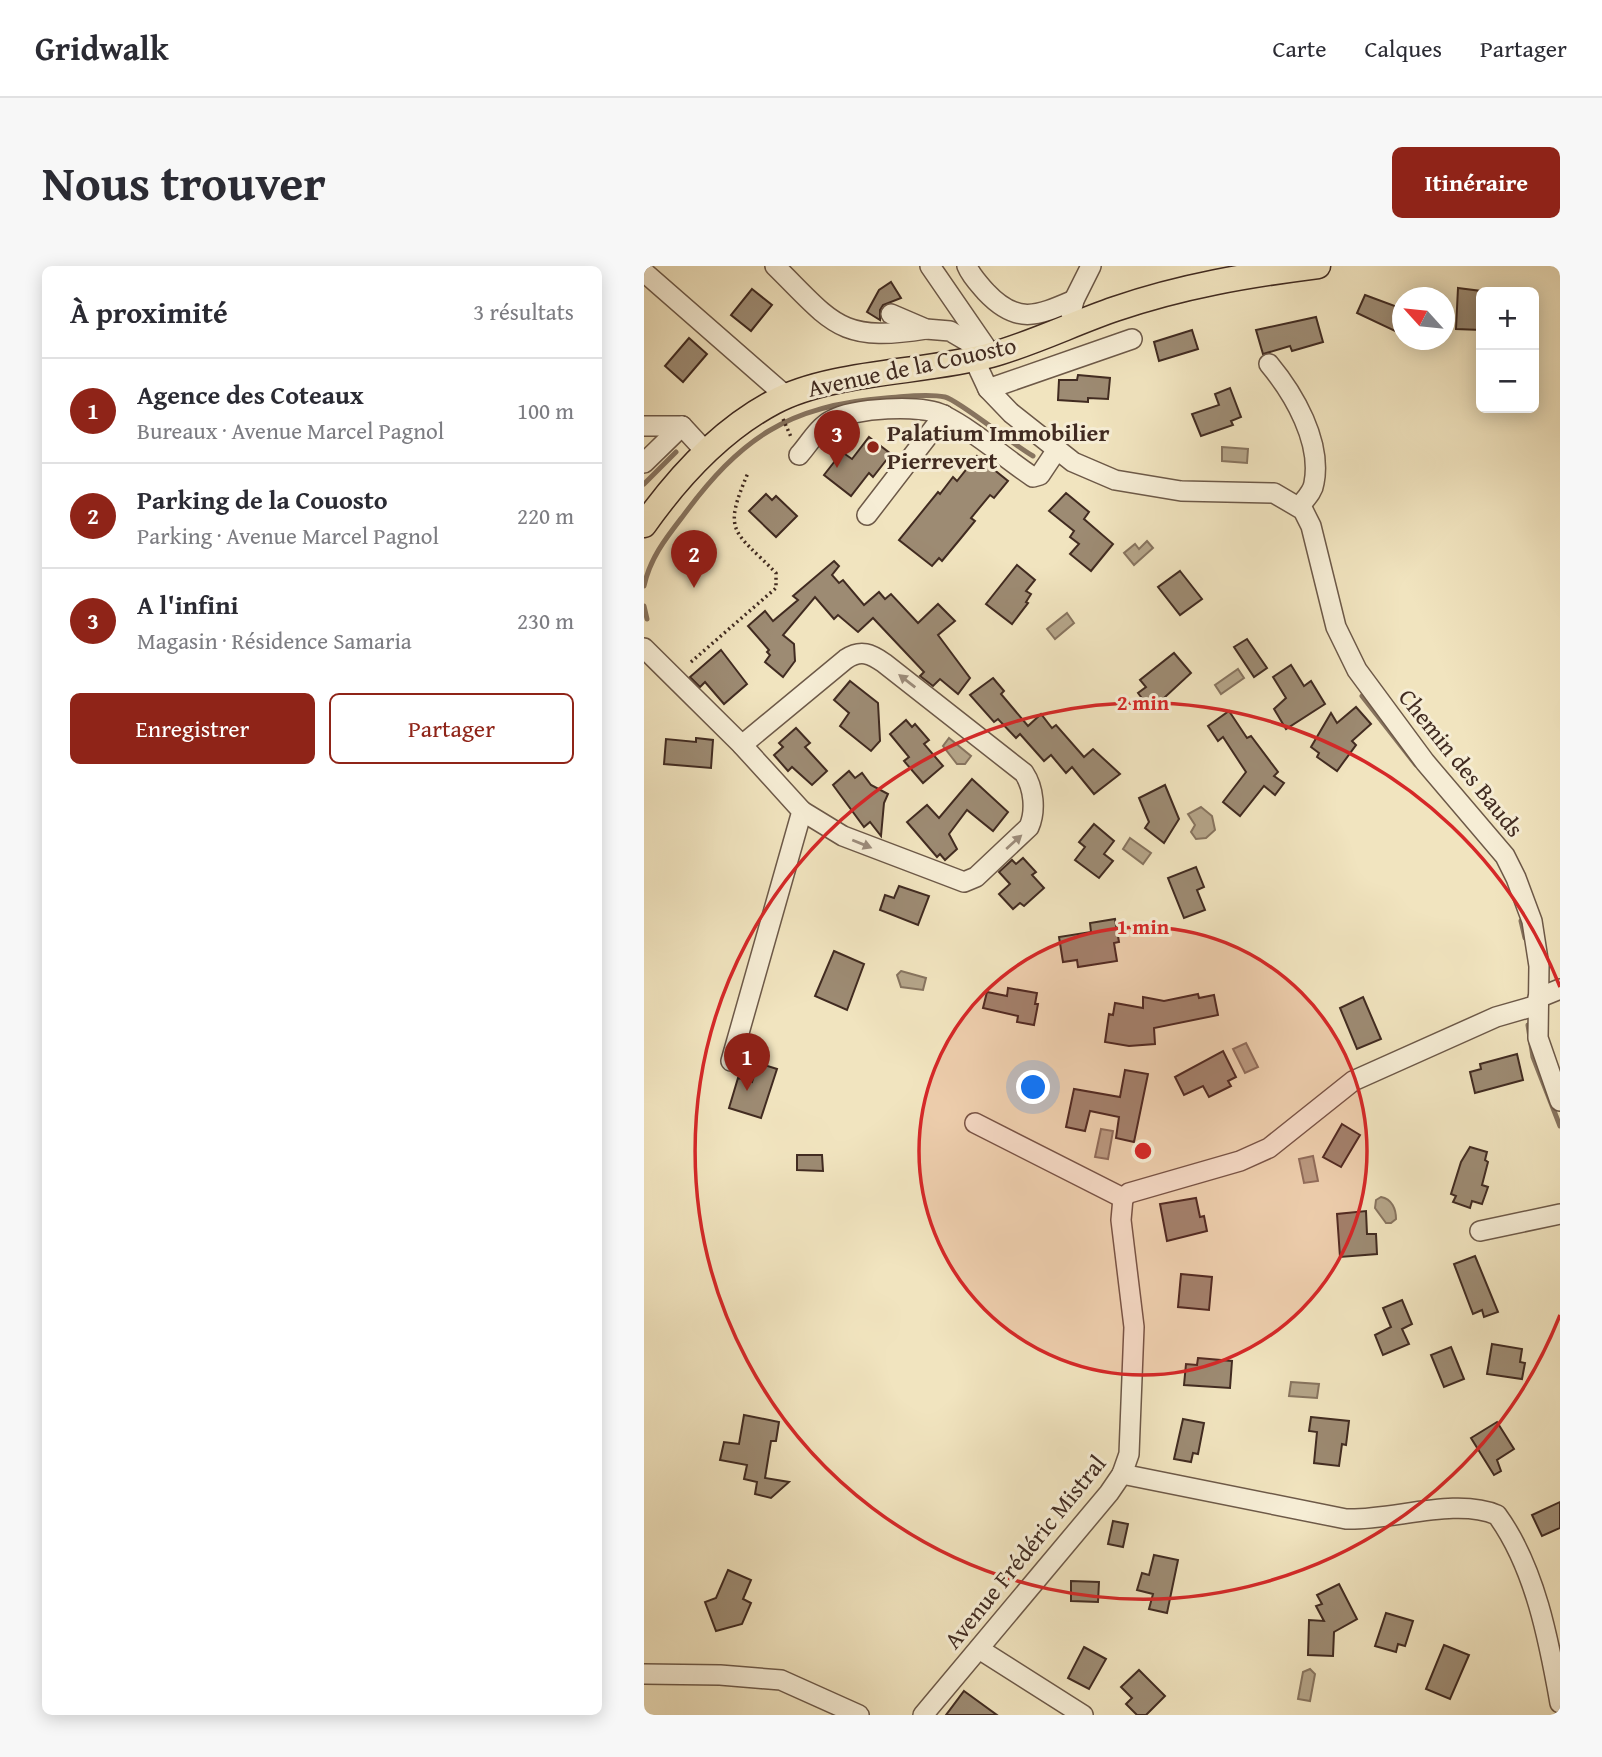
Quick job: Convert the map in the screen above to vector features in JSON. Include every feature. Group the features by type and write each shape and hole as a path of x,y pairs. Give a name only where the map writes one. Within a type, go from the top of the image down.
{"main road":[{"name":"Avenue de la Couosto","path":"644,526 653,507 706,452 756,412 786,396 819,386 983,357 1114,309 1203,283 1318,266"}],"street":[{"path":"775,266 842,327 886,336 926,329 950,331 983,357"},
{"path":"930,266 983,357 988,389 1027,428 1056,451 1073,462 1115,480 1181,491 1274,493 1300,506 1315,481 1308,433 1294,394 1269,364"},
{"path":"967,266 985,292 1010,312 1023,316 1042,313 1074,300"},
{"path":"1066,328 1074,300 1091,266"},
{"path":"644,272 786,396"},
{"path":"891,314 926,329"},
{"path":"988,389 1132,339"},
{"path":"799,455 823,426 844,415 923,410 944,415 1033,477 1040,475 1056,451"},
{"path":"867,515 944,415"},
{"path":"644,426 682,426 706,452"},
{"path":"644,463 682,426"},
{"name":"Chemin des Bauds","path":"1300,506 1311,526 1336,627 1357,670 1424,762 1505,856 1516,877 1532,921 1539,966 1538,1038 1560,1101"},
{"path":"644,648 743,745 802,811 843,836 960,882 976,877 1029,827 1033,818 1032,786 1024,773 872,655 861,652 846,659 743,745"},
{"path":"731,1061 802,811"},
{"path":"975,1123 1123,1198 1129,1193 1240,1161 1269,1148 1353,1081 1496,1017 1538,1002 1560,989"},
{"name":"Avenue Frédéric Mistral","path":"923,1715 1061,1553 1122,1474 1129,1454 1134,1374 1134,1327 1121,1220 1123,1198"},
{"path":"1480,1231 1560,1214"},
{"path":"1122,1474 1346,1519 1366,1520 1476,1508 1497,1515 1520,1558 1532,1590 1550,1650 1560,1703"},
{"path":"979,1649 1083,1715"},
{"path":"644,1674 720,1675 781,1680 859,1715"}],"path":[{"path":"691,662 722,639 776,588 776,573 734,526 735,503 748,473"}],"shaded area":[{"path":"1222,447 1248,449 1247,463 1222,461"},
{"path":"1147,541 1153,548 1134,565 1124,553 1135,544 1139,549"},
{"path":"1067,613 1074,623 1055,639 1047,629"},
{"path":"1238,669 1244,678 1221,694 1215,685"},
{"path":"949,738 971,756 965,764 957,764 943,746"},
{"path":"1201,807 1212,816 1215,830 1206,838 1196,839 1191,832 1195,825 1188,814"},
{"path":"1130,838 1151,853 1143,864 1123,849"},
{"path":"901,971 926,978 923,990 901,987 897,975"},
{"path":"1246,1043 1258,1067 1245,1073 1233,1049"},
{"path":"1101,1129 1113,1131 1108,1159 1095,1157"},
{"path":"1313,1156 1318,1181 1304,1183 1299,1159"},
{"path":"1381,1197 1391,1202 1394,1208 1396,1219 1391,1223 1386,1223 1375,1208 1376,1200"},
{"path":"1291,1382 1319,1384 1317,1398 1289,1396"},
{"path":"1310,1669 1315,1674 1310,1701 1298,1699 1303,1672"}],"building":[{"path":"891,282 901,298 883,305 880,320 867,312 879,290"},
{"path":"1458,288 1476,290 1476,330 1456,329"},
{"path":"752,289 772,305 751,331 731,315"},
{"path":"1365,295 1392,305 1392,330 1357,313"},
{"path":"1316,317 1323,342 1292,351 1290,346 1263,354 1256,330"},
{"path":"1192,330 1198,349 1159,361 1154,342"},
{"path":"689,338 707,354 683,382 665,366"},
{"path":"1078,375 1110,378 1108,399 1088,398 1088,402 1058,400 1059,380 1077,380"},
{"path":"1230,388 1241,417 1231,421 1233,425 1201,436 1192,414 1219,405 1215,394"},
{"path":"869,437 891,454 873,477 869,473 851,496 824,475 842,452 852,459"},
{"path":"977,456 1008,481 994,498 990,495 971,518 975,521 942,561 939,558 932,566 899,540 938,492 940,494 953,477 957,481"},
{"path":"1066,493 1089,512 1084,519 1113,544 1091,571 1070,554 1079,544 1070,537 1074,531 1049,511"},
{"path":"766,494 772,500 776,496 797,516 776,537 749,511"},
{"path":"834,561 839,566 832,575 839,583 843,580 864,605 879,592 885,599 891,594 918,623 938,604 955,621 938,635 970,678 958,694 940,679 933,686 920,676 924,672 873,618 858,632 838,615 834,619 815,597 783,635 794,644 795,661 783,677 765,662 770,655 767,652 769,650 748,626 765,611 773,621 798,600 793,596"},
{"path":"1017,565 1035,580 1026,591 1031,594 1026,602 1028,603 1012,624 986,604"},
{"path":"1180,571 1202,599 1180,615 1158,587"},
{"path":"1247,639 1267,668 1254,677 1234,647"},
{"path":"721,650 747,684 724,704 705,682 700,687 690,677"},
{"path":"1174,653 1191,673 1151,710 1138,693 1146,687 1140,680"},
{"path":"1291,665 1304,686 1311,681 1325,704 1286,729 1274,709 1286,698 1273,677"},
{"path":"993,678 1004,691 1001,694 1028,726 1041,714 1052,728 1056,725 1084,757 1093,749 1120,774 1094,794 1072,767 1066,773 1051,755 1044,761 1020,734 1016,738 998,719 994,722 970,695"},
{"path":"850,681 878,703 880,741 871,751 840,726 849,713 834,700"},
{"path":"1356,707 1371,724 1352,741 1356,745 1337,771 1317,757 1319,753 1311,747 1331,713 1337,723"},
{"path":"1229,711 1247,738 1251,736 1278,772 1274,776 1284,783 1275,795 1264,786 1240,816 1223,802 1246,772 1223,737 1218,741 1208,726"},
{"path":"906,720 912,727 915,724 929,740 924,744 943,766 923,783 904,761 909,757 890,734"},
{"path":"796,728 810,743 805,747 827,771 812,785 792,767 788,771 774,755 783,747 779,743"},
{"path":"696,738 713,740 711,768 664,764 666,739 696,742"},
{"path":"849,771 855,778 862,773 871,785 888,794 884,803 881,836 870,822 864,827 833,785"},
{"path":"972,779 1008,812 993,831 967,810 949,834 957,849 945,860 940,854 937,857 907,822 927,805 939,818"},
{"path":"1165,785 1179,819 1164,843 1145,828 1149,822 1139,798"},
{"path":"1094,824 1114,841 1104,854 1113,861 1099,878 1075,860 1085,847 1079,842"},
{"path":"1023,858 1036,872 1032,875 1044,888 1024,906 1020,903 1013,909 999,894 1010,884 999,872 1012,860 1016,864"},
{"path":"1196,867 1204,887 1197,890 1205,910 1184,918 1168,878"},
{"path":"899,886 929,896 918,925 880,910 885,895 894,898"},
{"path":"1115,919 1119,942 1114,943 1117,961 1078,967 1077,960 1063,962 1059,937 1091,932 1090,923"},
{"path":"834,951 864,964 847,1010 815,996"},
{"path":"1008,988 1037,993 1034,1025 1017,1022 1018,1016 983,1008 987,992 1007,996"},
{"path":"1198,994 1199,998 1214,995 1218,1015 1154,1028 1155,1044 1129,1046 1105,1042 1109,1014 1113,1015 1115,1003 1143,1008 1143,997 1164,1001"},
{"path":"1363,997 1381,1039 1357,1049 1340,1008"},
{"path":"1223,1051 1236,1077 1228,1081 1231,1086 1209,1097 1203,1086 1184,1095 1175,1077"},
{"path":"1517,1054 1523,1080 1475,1093 1470,1072 1481,1069 1480,1064"},
{"path":"758,1063 777,1069 761,1118 729,1108 738,1078 752,1082"},
{"path":"1125,1070 1148,1074 1134,1142 1116,1138 1119,1117 1090,1111 1085,1131 1066,1127 1074,1089 1120,1097"},
{"path":"1342,1124 1360,1135 1341,1167 1323,1157"},
{"path":"1470,1147 1487,1152 1485,1160 1488,1162 1482,1185 1488,1187 1482,1204 1472,1201 1470,1208 1453,1202 1456,1196 1451,1194 1461,1162"},
{"path":"797,1155 822,1155 823,1171 797,1170"},
{"path":"1196,1198 1200,1217 1204,1216 1207,1231 1167,1241 1160,1204"},
{"path":"1366,1211 1367,1234 1376,1234 1377,1254 1340,1257 1337,1214"},
{"path":"1475,1256 1498,1312 1484,1317 1482,1310 1473,1314 1454,1264"},
{"path":"1181,1274 1212,1277 1209,1310 1178,1307"},
{"path":"1402,1300 1412,1324 1402,1329 1409,1344 1383,1355 1375,1335 1391,1327 1383,1308"},
{"path":"1492,1344 1522,1349 1520,1362 1525,1363 1522,1379 1487,1374"},
{"path":"1451,1347 1464,1379 1444,1387 1431,1355"},
{"path":"1198,1358 1232,1361 1230,1388 1184,1385 1186,1364 1197,1365"},
{"path":"744,1415 779,1422 776,1441 771,1441 765,1478 789,1482 771,1498 755,1494 757,1482 744,1479 747,1465 720,1460 724,1442 739,1444"},
{"path":"1311,1417 1349,1421 1346,1445 1342,1444 1339,1466 1314,1463 1317,1432 1309,1431"},
{"path":"1183,1419 1204,1423 1198,1454 1193,1453 1191,1462 1174,1459"},
{"path":"1497,1422 1514,1449 1497,1460 1501,1471 1494,1475 1471,1438"},
{"path":"1560,1502 1560,1528 1542,1536 1532,1515"},
{"path":"1113,1521 1128,1524 1123,1547 1108,1544"},
{"path":"1154,1555 1178,1560 1167,1613 1149,1609 1153,1594 1137,1590 1142,1573 1149,1575"},
{"path":"728,1570 751,1580 743,1599 751,1603 742,1624 716,1631 705,1602 716,1598"},
{"path":"1071,1581 1099,1582 1098,1602 1071,1601"},
{"path":"1339,1584 1357,1619 1334,1632 1333,1656 1308,1655 1309,1620 1324,1621 1316,1606 1322,1604 1317,1595"},
{"path":"1386,1613 1413,1621 1405,1646 1398,1644 1396,1652 1375,1646"},
{"path":"1444,1645 1469,1655 1450,1699 1426,1689"},
{"path":"1084,1647 1106,1659 1089,1689 1068,1678"},
{"path":"1139,1670 1165,1696 1146,1715 1137,1715 1126,1704 1132,1698 1121,1687"},
{"path":"964,1691 997,1715 946,1715"}],"waterway":[{"path":"644,586 654,557 704,489 746,447 794,418 851,402 923,395 945,397 1033,456"},
{"path":"644,484 676,452"},
{"path":"644,606 647,619"},
{"path":"1362,696 1416,765"},
{"path":"1521,921 1525,938"},
{"path":"1528,1025 1533,1057 1560,1126"}],"place":[{"name":"Palatium Immobilier Pierrevert","path":"873,447"},
{"name":"A l'infini","path":"837,468"},
{"name":"Parking de la Couosto","path":"694,588"},
{"name":"Agence des Coteaux","path":"747,1091"}]}
